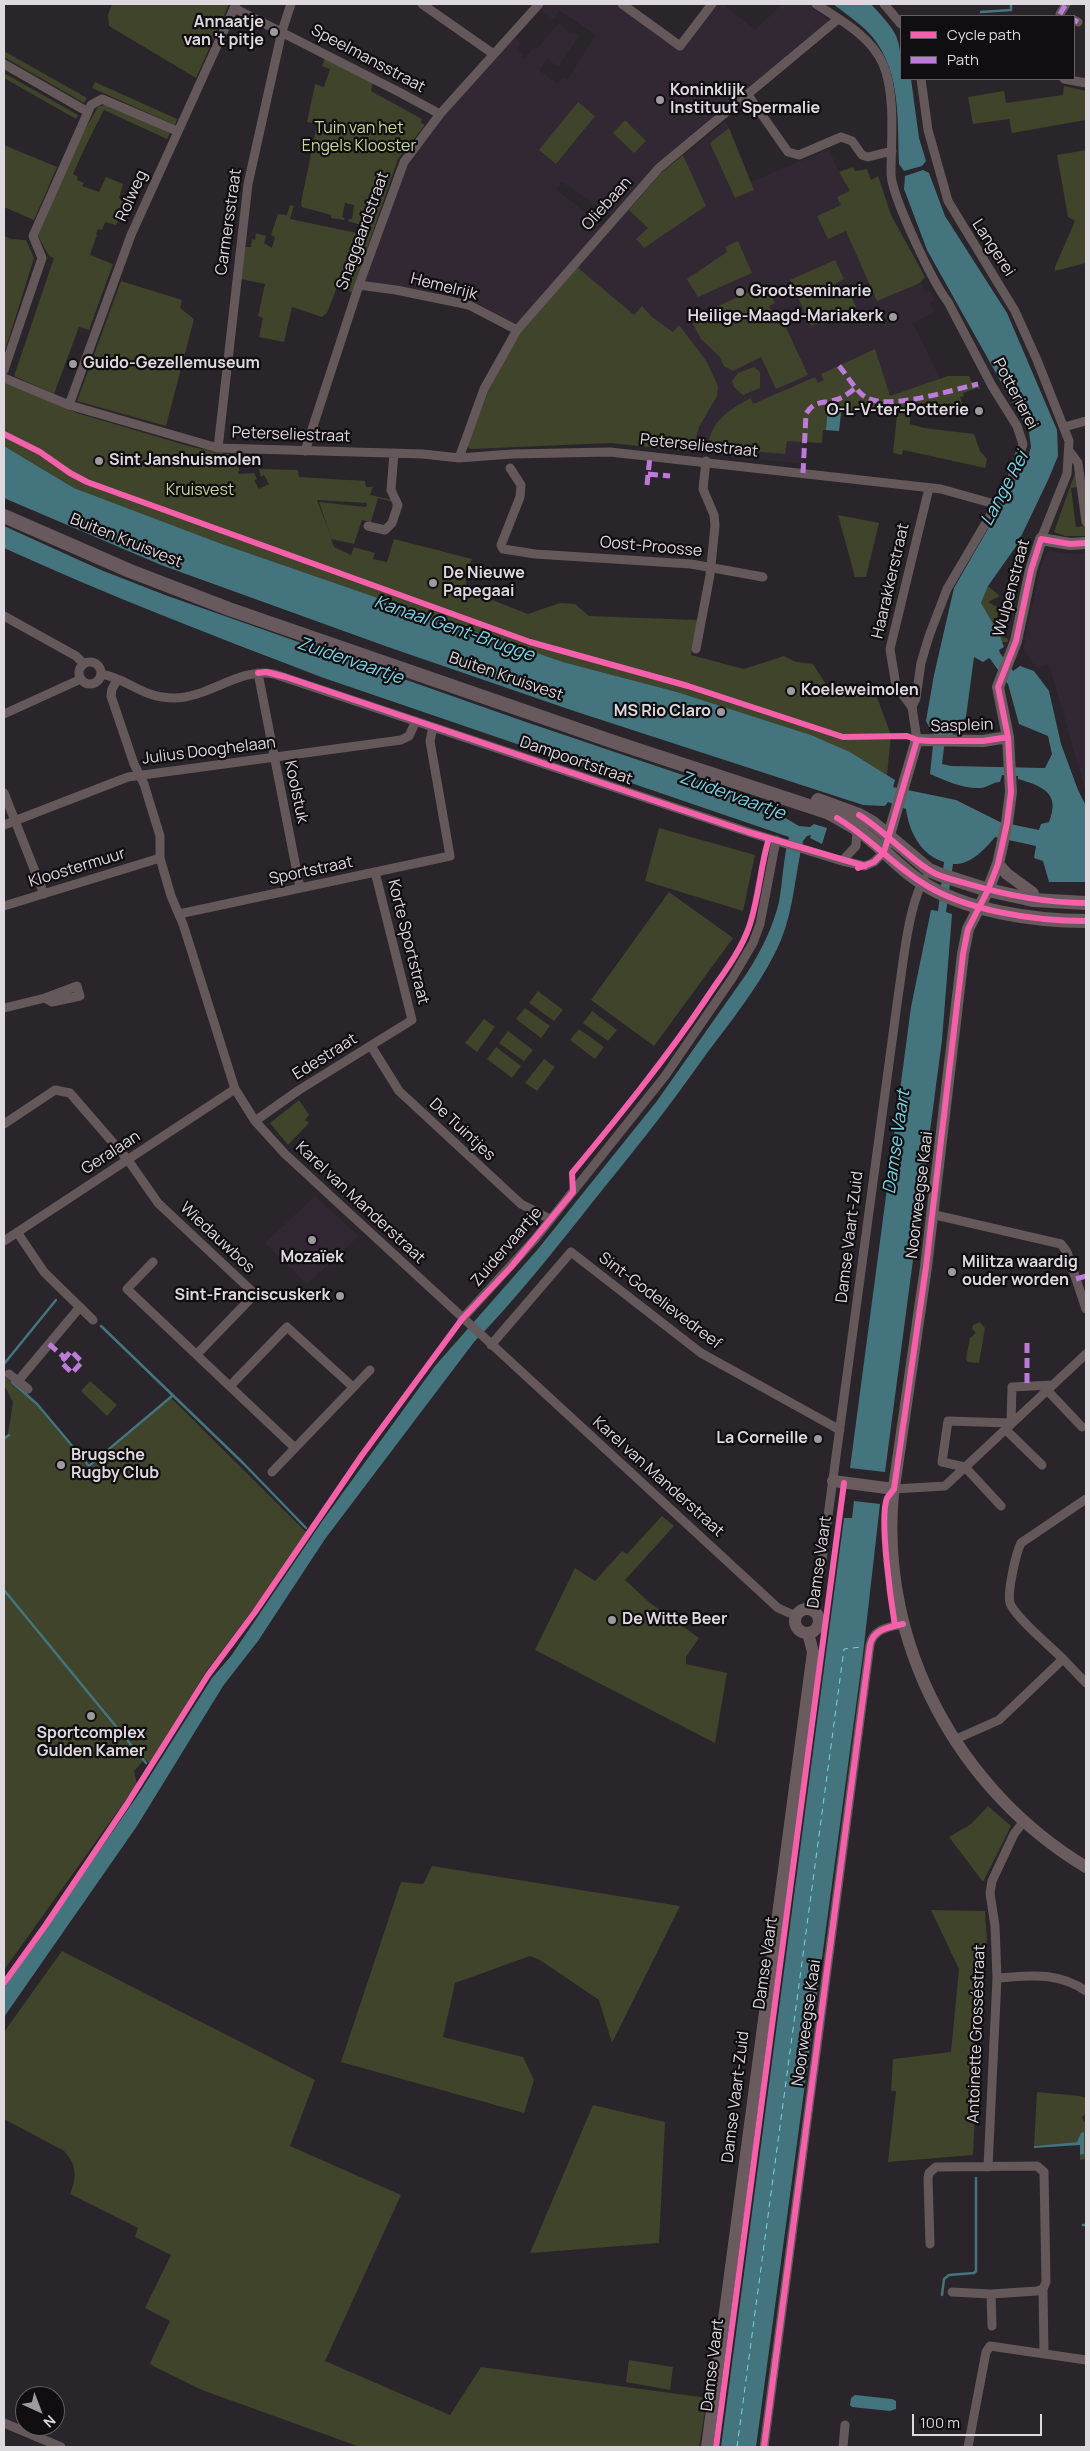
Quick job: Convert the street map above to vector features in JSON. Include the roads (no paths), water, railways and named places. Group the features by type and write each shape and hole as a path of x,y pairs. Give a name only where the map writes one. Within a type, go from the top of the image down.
{"main road":[{"name":"Buiten Kruisvest","path":"4,507 133,564 241,604 617,734 860,815 941,875 988,890 1033,900 1086,903"},
{"name":"Buiten Kruisvest","path":"4,516 130,571 229,609 614,742 827,812 857,829 922,883 945,894 979,906 1044,919 1086,921"}],"street":[{"name":"Carmersstraat","path":"218,448 248,184 282,31 290,4"},
{"path":"422,4 492,53"},
{"path":"622,4 680,46 712,4"},
{"name":"Potterierei","path":"816,4 835,22 866,40 884,65 889,96 893,182 914,238 992,386 1021,435 1020,456 998,505 946,589 924,654 916,698 912,707 917,740 884,852"},
{"path":"884,4 900,23"},
{"name":"Snaggaardstraat","path":"305,450 359,285 404,162 440,114 534,5"},
{"name":"Speelmansstraat","path":"235,6 440,114"},
{"name":"Rolweg","path":"69,405 131,235 235,6"},
{"name":"Oliebaan","path":"459,458 484,389 517,330 659,168 835,22"},
{"path":"4,64 88,112"},
{"name":"Langerei","path":"921,80 928,130 948,201 960,224 1015,311 1064,427"},
{"path":"1070,80 1086,83"},
{"path":"748,95 788,152 794,155 799,156 841,137 852,141 862,155 868,157 892,151"},
{"path":"4,370 42,258 33,236 88,112 97,100 102,98 177,131"},
{"name":"Hemelrijk","path":"359,285 396,290 469,305 517,330"},
{"path":"4,378 69,405 218,448"},
{"path":"1064,427 1086,421"},
{"name":"Wulpenstraat","path":"1001,675 1015,644 1031,570 1041,539 1067,474 1070,452 1064,427"},
{"name":"Peterseliestraat","path":"218,448 394,453 459,458 512,454 610,452 706,461 941,489 998,505"},
{"name":"Wulpenstraat","path":"1070,452 1078,463 1086,522"},
{"path":"368,526 383,531 389,528 392,523 398,502 391,490 394,453"},
{"path":"696,649 710,575 715,526 714,515 703,489 706,461"},
{"name":"Oost-Proosse","path":"510,468 522,485 520,497 501,548 535,554 710,566 762,577"},
{"name":"Haarakkerstraat","path":"912,707 896,686 890,649 929,488"},
{"path":"1041,539 1070,544 1086,543"},
{"name":"Dampoortstraat","path":"4,616 76,656 84,664 91,662 97,664 101,674 118,680 145,694 174,698 198,695 258,673 286,677 842,861 865,866 874,862 884,852"},
{"path":"84,664 80,669 81,679 86,683 93,683 98,680 101,674"},
{"name":"Koolstuk","path":"258,673 300,888"},
{"name":"Sasplein","path":"1001,675 998,687 1008,737 1010,771 1007,823 1004,839"},
{"path":"4,714 81,679"},
{"name":"Karel van Manderstraat","path":"118,680 112,689 111,696 138,775 144,784 160,836 160,858 235,1089 255,1121 285,1154 462,1319 679,1515 778,1608 796,1616"},
{"name":"Julius Dooghelaan","path":"4,825 128,777 401,740 409,736 416,721"},
{"name":"Sportstraat","path":"179,914 450,856 430,741 433,727"},
{"name":"Sasplein","path":"917,740 983,741 1008,737"},
{"path":"4,793 44,894"},
{"path":"842,861 856,846 857,829"},
{"name":"Noorweegse Kaai","path":"764,2447 872,1638 879,1631 903,1624 893,1555 894,1489 931,1214 963,954 968,929 988,890 998,864 1004,839"},
{"name":"Zuidervaartje","path":"462,1319 510,1267 665,1076 746,957 760,924 776,840"},
{"name":"Kloostermuur","path":"4,906 160,858"},
{"path":"998,864 1007,874 1033,893 1033,900"},
{"name":"Korte Sportstraat","path":"375,872 412,1020"},
{"name":"Damse Vaart-Zuid","path":"811,1609 820,1575 898,997 910,926 922,883 941,875"},
{"path":"4,1008 45,998"},
{"name":"Edestraat","path":"255,1121 299,1090 412,1020"},
{"name":"De Tuintjes","path":"371,1046 398,1091 520,1204 550,1219"},
{"name":"Geralaan","path":"4,1241 235,1089"},
{"path":"4,1124 55,1090 70,1092 128,1160"},
{"name":"Wiedauwbos","path":"128,1160 158,1203 254,1294 197,1354"},
{"path":"931,1214 1060,1244 1067,1252 1086,1309"},
{"path":"17,1232 44,1272 94,1320"},
{"name":"Sint-Godelievedreef","path":"488,1342 571,1252 701,1353 840,1430"},
{"path":"153,1262 127,1289 295,1448"},
{"path":"1076,1279 1086,1276"},
{"path":"18,1381 80,1307"},
{"path":"230,1386 287,1327 353,1387"},
{"path":"833,1481 894,1489 908,1487 940,1488 945,1486 1086,1354"},
{"path":"272,1472 370,1370"},
{"path":"10,1374 28,1389"},
{"path":"1008,1426 1012,1387 1050,1388 1082,1427"},
{"path":"1001,1506 965,1467 942,1462 948,1421 1008,1426 1042,1465"},
{"path":"1086,1498 1021,1543 1016,1554 1010,1602 1017,1614 1086,1683"},
{"path":"811,1609 817,1614 819,1621 816,1630 808,1634 796,1628 796,1616 802,1610 811,1609"},
{"path":"903,1624 920,1674 954,1740 988,1786 1024,1821 1057,1848 1086,1867"},
{"name":"Damse Vaart-Zuid","path":"707,2447 813,1652 808,1634"},
{"path":"954,1740 999,1720 1063,1659"},
{"name":"Antoinette Grosséstraat","path":"988,2167 997,1978 995,1926 990,1893 992,1881 1014,1834 1024,1821"},
{"path":"997,1978 1048,1975 1074,1983 1086,1992"},
{"path":"930,2244 928,2178 936,2167 1037,2166 1044,2172 1046,2282 1043,2289 1044,2353"},
{"path":"952,2292 991,2294 1043,2289"},
{"path":"991,2294 992,2326"},
{"path":"968,2447 986,2352 990,2346 1086,2360"},
{"path":"4,2423 61,2447"},
{"path":"843,2447 846,2426"}],"water":[{"path":"833,4 871,4 893,30 899,45 900,80 911,80 919,138 926,161 922,166 904,171 899,164 897,111 892,76 878,44 866,30"},
{"path":"923,170 929,173 945,216 1007,313 1057,430 1058,456 1049,478 1017,545 988,586 981,603 1000,636 1004,647 999,650 1000,653 1013,671 1020,666 1034,671 1049,691 1061,744 1086,806 1086,882 1049,882 1043,861 1034,858 1036,846 995,837 982,852 966,862 953,864 946,912 952,914 942,1040 885,1472 850,1468 911,1007 931,910 938,911 944,862 936,859 923,848 913,834 906,809 888,802 885,806 863,805 574,711 388,647 161,565 4,498 4,446 74,488 222,544 563,662 677,692 811,735 850,752 895,780 893,787 956,800 1000,822 1039,830 1041,824 1049,822 1053,804 1051,797 1042,788 1018,779 1018,776 1002,775 1000,782 981,788 974,788 955,784 930,774 934,736 926,721 934,675 954,588 1027,461 1031,447 1029,432 927,250 904,189 905,176","holes":["974,657 983,662 989,658 1008,684 1019,724 1048,736 1052,754 1045,768 951,766 942,764 944,747 966,717"]},
{"path":"828,409 841,410 839,431 826,430"},
{"path":"4,526 101,570 165,595 523,721 751,798 799,826 810,827 814,824 827,828 822,844 810,838 811,835 807,836 803,841 792,903 781,940 765,972 745,1002 648,1133 505,1309 474,1342 325,1539 258,1641 223,1686 137,1826 4,2017 4,1988 140,1792 212,1678 231,1656 323,1520 435,1366 538,1249 657,1101 747,973 766,939 779,902 785,853 789,837 321,677 201,631 121,599 4,548"},
{"path":"854,1501 880,1504 863,1654 756,2447 721,2447 844,1518 852,1518"},
{"path":"1084,2132 1084,2154 1080,2155 1080,2145 1034,2148 1034,2146 1077,2142 1081,2133"},
{"path":"855,2395 892,2399 896,2401 896,2409 890,2411 852,2407 850,2405 851,2398"}],"waterway":[{"path":"981,12 1011,10 1011,4"},
{"path":"4,1364 56,1300"},
{"path":"101,1326 243,1463 306,1528"},
{"path":"12,1382 37,1404 89,1466 172,1396"},
{"path":"4,1439 9,1435"},
{"path":"4,1590 146,1763"},
{"path":"942,2295 944,2279 949,2275 974,2273 976,2271 976,2178"}],"place":[{"name":"Annaatje van 't pitje","path":"274,32"},
{"name":"Koninklijk Instituut Spermalie","path":"660,100"},
{"name":"Grootseminarie","path":"740,292"},
{"name":"Heilige-Maagd-Mariakerk","path":"893,317"},
{"name":"Guido-Gezellemuseum","path":"73,364"},
{"name":"O-L-V-ter-Potterie","path":"979,411"},
{"name":"Sint Janshuismolen","path":"99,461"},
{"name":"De Nieuwe Papegaai","path":"433,583"},
{"name":"Koeleweimolen","path":"791,691"},
{"name":"MS Rio Claro","path":"721,712"},
{"name":"Mozaïek","path":"312,1240"},
{"name":"Militza waardig ouder worden","path":"952,1272"},
{"name":"Sint-Franciscuskerk","path":"340,1296"},
{"name":"La Corneille","path":"818,1439"},
{"name":"Brugsche Rugby Club","path":"61,1465"},
{"name":"De Witte Beer","path":"612,1620"},
{"name":"Sportcomplex Gulden Kamer","path":"91,1716"}],"park label":[{"name":"Tuin van het Engels Klooster","path":"359,138"},
{"name":"Kruisvest","path":"200,491"}],"water label":[{"name":"Lange Rei","path":"1005,489"},
{"name":"Kanaal Gent-Brugge","path":"454,629"},
{"name":"Damse Vaart","path":"897,1142"}]}
